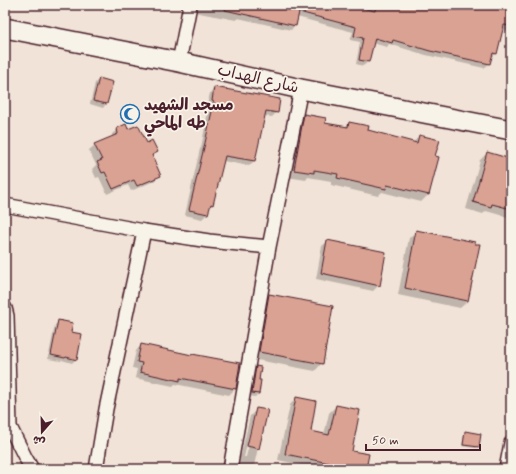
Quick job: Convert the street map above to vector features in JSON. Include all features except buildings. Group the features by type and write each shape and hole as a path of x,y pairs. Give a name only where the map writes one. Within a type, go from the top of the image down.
{"street":[{"path":"179,62 190,5"},
{"name":"شارع الهداب","path":"5,28 179,62 301,89 511,130"},
{"path":"230,469 269,247 301,89"},
{"path":"5,205 144,231 209,241 269,247"},
{"path":"96,469 106,409 144,231"},
{"path":"5,308 7,316 10,427 32,469"},
{"path":"506,469 511,443"}],"place":[{"name":"مسجد الشهيد طه الماحي","path":"130,114"}]}
